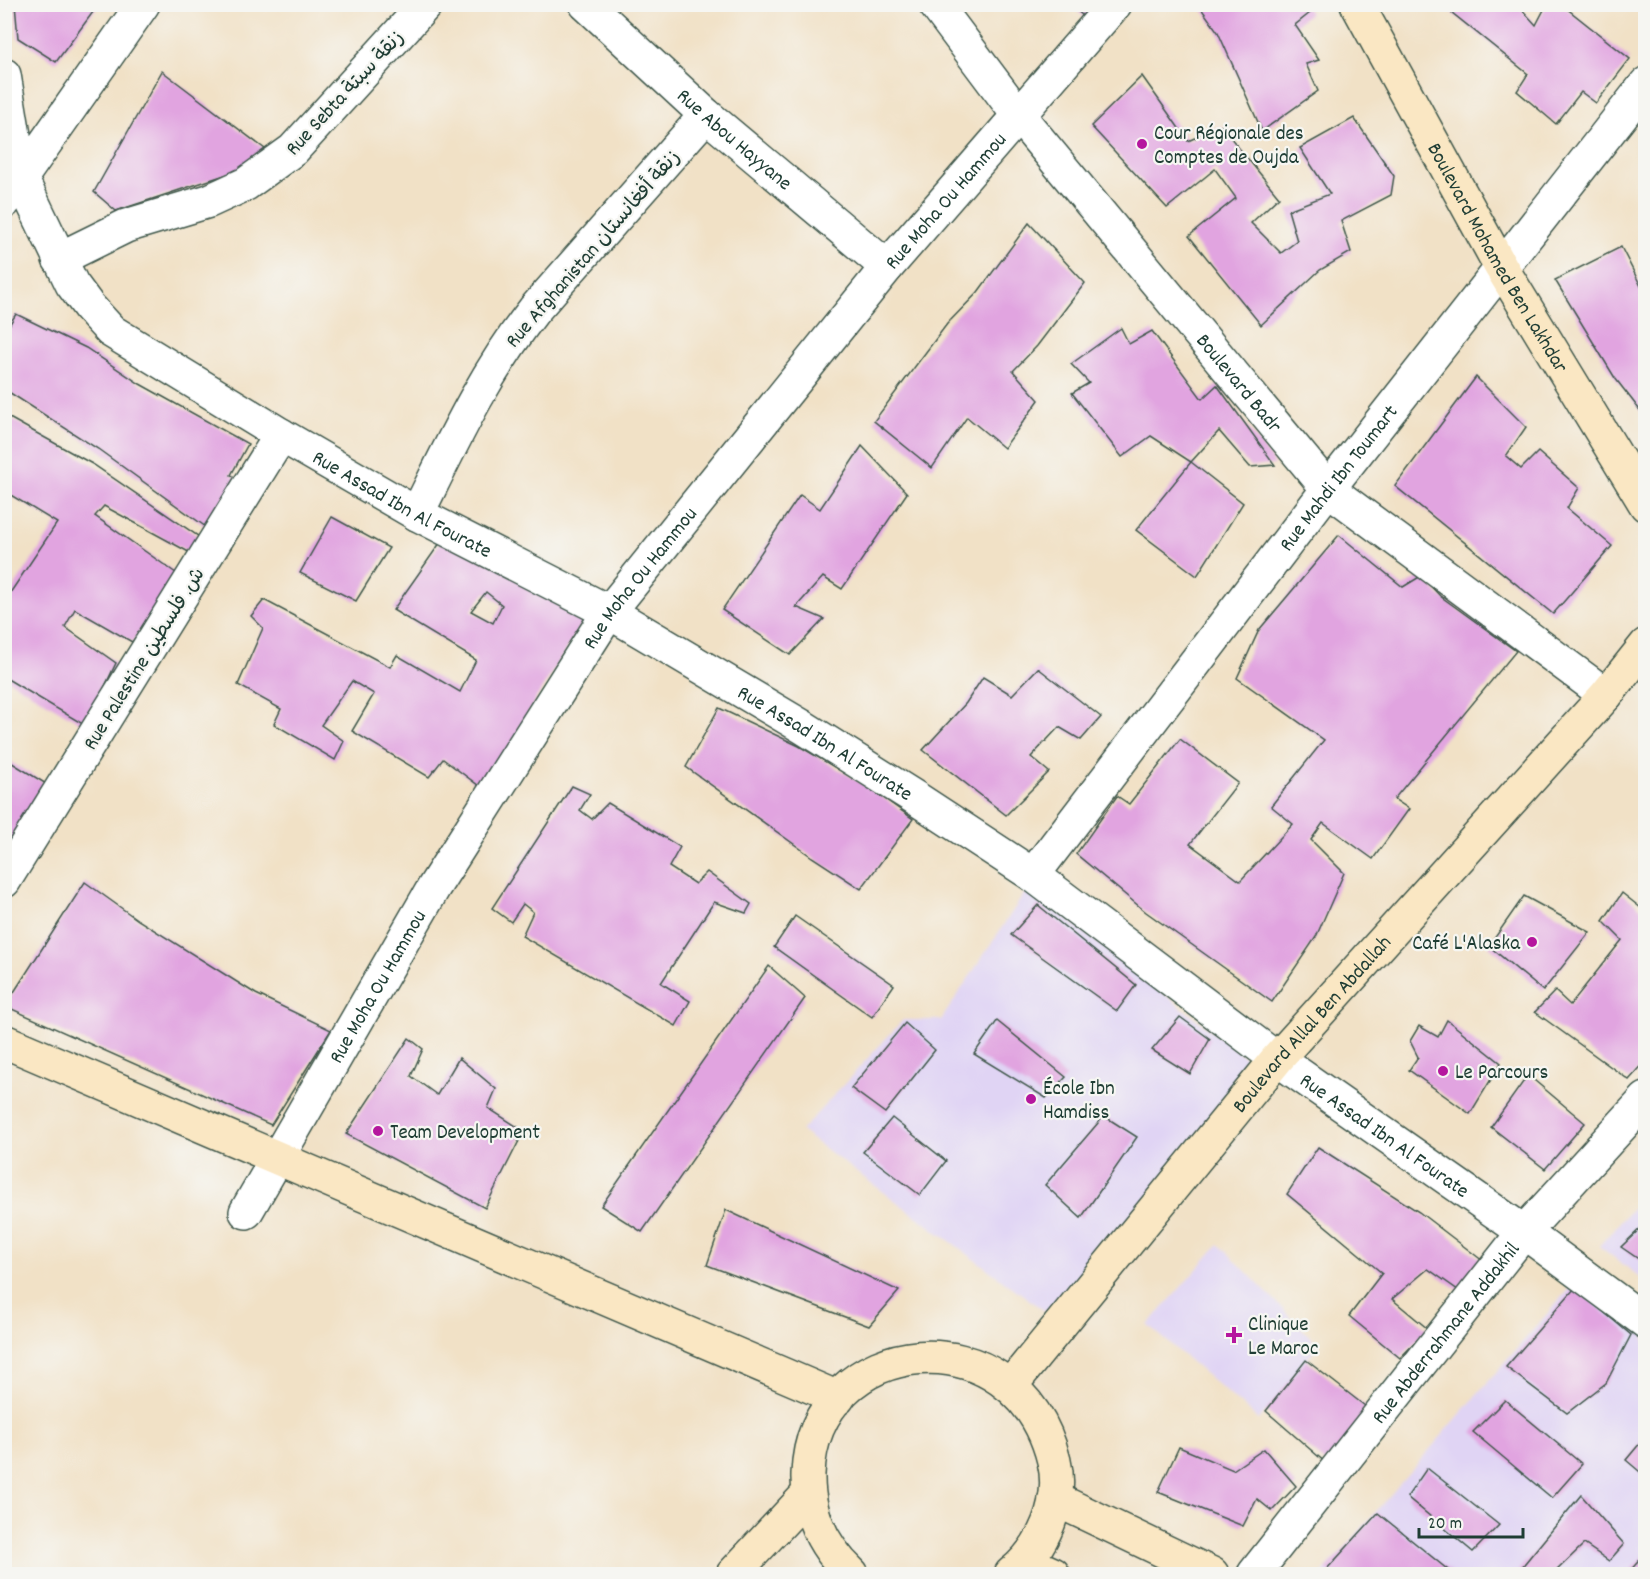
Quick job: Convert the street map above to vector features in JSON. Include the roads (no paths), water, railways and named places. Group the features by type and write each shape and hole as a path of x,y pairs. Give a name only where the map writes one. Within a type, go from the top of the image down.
{"main road":[{"name":"Boulevard Mohamed Ben Lakhdar","path":"1358,4 1501,267 1646,505"},
{"name":"Boulevard Allal Ben Abdallah","path":"1011,1385 1277,1059 1606,695 1646,645"},
{"path":"4,1041 838,1398"},
{"path":"852,1575 833,1557 816,1527 808,1494 809,1459 819,1426 838,1398 862,1377 891,1363 922,1356 954,1358 974,1365 1011,1385 1033,1408 1048,1436 1055,1467 1055,1499 1045,1533 1030,1570"},
{"path":"733,1575 808,1494"},
{"path":"1055,1499 1212,1575"}],"street":[{"path":"13,190 143,4"},
{"name":"Rue Sebta زنقة سبتة","path":"59,259 126,226 209,201 246,184 293,150 426,4"},
{"name":"Rue Abou Hayyane","path":"586,4 706,115 887,267"},
{"name":"Boulevard Badr","path":"935,4 1019,116 1328,489 1606,695"},
{"name":"Rue Moha Ou Hammou","path":"246,1212 434,887 609,612 887,267 1115,4"},
{"name":"Rue Assad Ibn Al Fourate","path":"4,75 13,190 88,307 111,331 280,435 417,513 609,612 803,727 1033,875 1277,1059 1524,1232 1646,1322"},
{"name":"Rue Mahdi Ibn Toumart","path":"1033,875 1328,489 1646,84"},
{"name":"Rue Afghanistan زنقة أفغانستان","path":"417,513 476,396 510,342 534,310 706,115"},
{"name":"Rue Palestine ش. فلسطين","path":"4,881 280,435"},
{"name":"Rue Abderrahmane Addakhil","path":"1254,1575 1524,1232 1646,1099"}],"place":[{"name":"Cour Régionale des Comptes de Oujda","path":"1142,144"},
{"name":"Café L'Alaska","path":"1532,942"},
{"name":"Le Parcours","path":"1443,1071"},
{"name":"École Ibn Hamdiss","path":"1031,1099"},
{"name":"Team Development","path":"378,1131"},
{"name":"Clinique Le Maroc","path":"1234,1335"}]}
